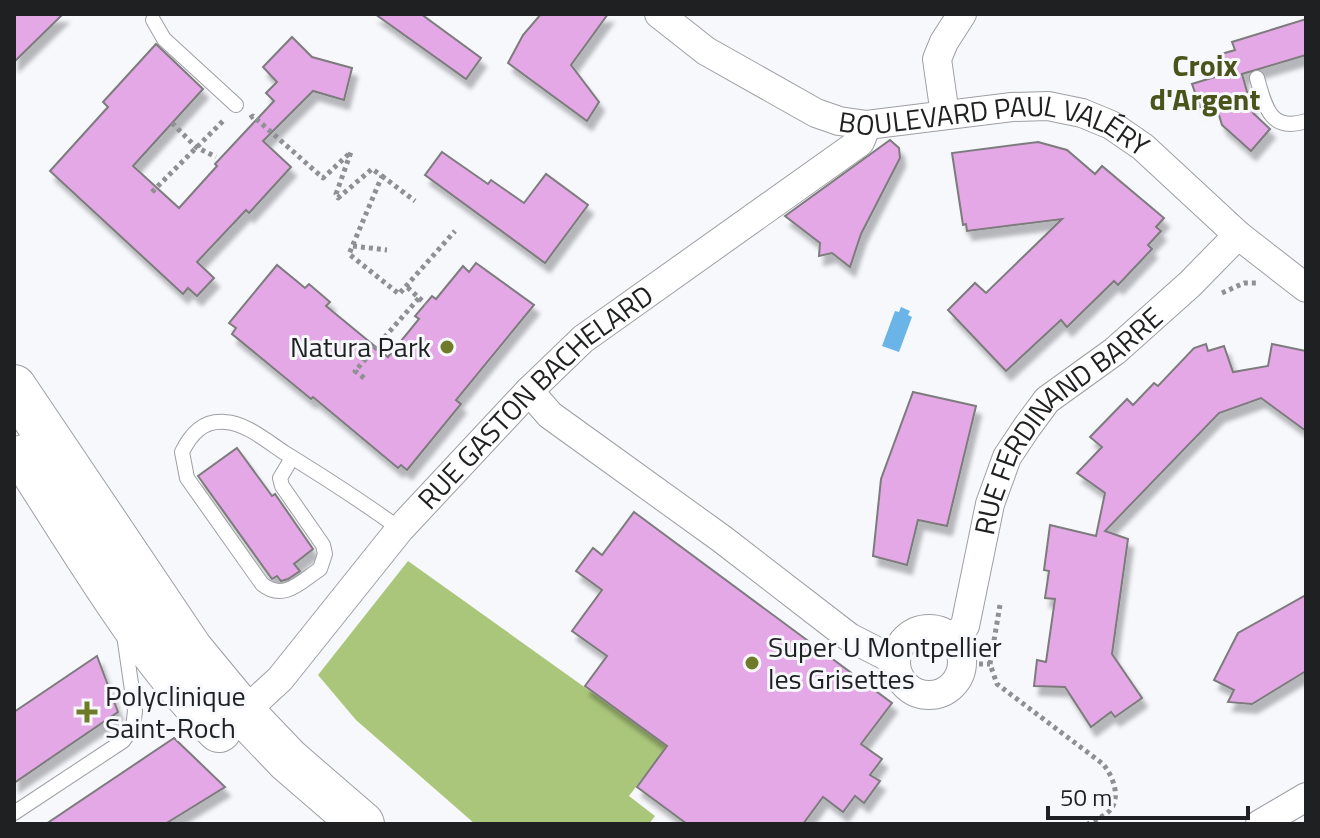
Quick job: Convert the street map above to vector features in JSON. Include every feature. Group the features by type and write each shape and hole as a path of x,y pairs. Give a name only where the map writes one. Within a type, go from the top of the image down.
{"main road":[{"path":"14,387 191,650 243,713 288,760 362,824"},
{"path":"14,442 121,607 162,664 212,723 315,824"}],"street":[{"name":"BOULEVARD PAUL VALÉRY","path":"659,14 706,51 816,113 867,125 1012,107 1048,106 1082,113 1111,125 1143,147 1238,235 1306,288"},
{"path":"945,115 937,59 962,14"},
{"name":"RUE GASTON BACHELARD","path":"243,713 280,679 400,529 529,391 583,339 860,142 867,125"},
{"name":"RUE FERDINAND BARRE","path":"968,655 965,626 990,504 1007,457 1047,400 1115,351 1190,284 1238,235"},
{"path":"529,391 550,415 722,539 849,637 896,661"},
{"path":"933,630 968,655 952,686 930,695 910,689 898,672 896,661 899,651 912,634 933,630"},
{"path":"1260,824 1306,797"}],"lane":[{"path":"153,16 164,39 236,105"},
{"path":"1257,78 1266,109 1278,122 1293,126 1306,121"},
{"path":"292,458 280,478 282,486 323,545 325,554 320,569 278,593 262,584 187,478 182,452 197,430 208,423 226,422 245,428 292,458 400,529"},
{"path":"14,813 123,741 133,727 135,711 121,607"}],"path":[{"path":"236,105 231,126 236,131 253,116 323,178 351,152 336,194 338,198 372,169 415,201"},
{"path":"152,192 223,121"},
{"path":"172,123 196,147 216,157"},
{"path":"382,176 349,254 399,294 455,231"},
{"path":"353,246 387,250"},
{"path":"1218,295 1244,283 1264,283"},
{"path":"406,286 426,304"},
{"path":"364,378 355,371 419,298"},
{"path":"1000,601 968,655 997,684 1103,764 1110,773 1115,798 1111,810 1088,824"}],"green space":[{"path":"408,561 667,746 629,796 655,816 649,824 475,824 356,720 318,675"}],"water":[{"path":"901,307 910,311 908,315 912,317 899,352 882,346 895,311 899,312"}],"building":[{"path":"14,14 63,14 14,62"},
{"path":"375,14 421,14 481,58 466,79"},
{"path":"541,14 608,14 571,65 599,102 587,121 508,63 523,35"},
{"path":"1306,19 1306,55 1242,74 1253,113 1270,129 1251,151 1222,125 1215,102 1200,107 1192,84 1224,74 1218,55 1235,50 1232,42"},
{"path":"292,37 312,57 352,68 344,100 313,91 263,141 291,167 249,213 246,210 197,262 214,278 197,296 188,288 183,294 50,171 108,107 103,102 156,44 203,89 133,166 179,208 274,101 266,93 277,82 263,67"},
{"path":"890,140 899,148 900,158 861,234 850,267 832,253 819,256 820,243 785,216"},
{"path":"1038,142 1067,150 1095,174 1102,166 1164,218 1156,227 1161,231 1148,245 1152,249 1118,285 1114,281 1067,327 1061,320 1006,371 948,310 975,283 986,293 1062,219 967,231 966,224 963,225 952,153"},
{"path":"442,152 488,184 491,180 524,203 546,174 588,205 545,263 425,175"},
{"path":"476,263 534,305 456,400 461,404 407,470 401,465 398,468 232,334 236,328 229,323 277,265 305,288 309,284 330,302 326,306 388,357 419,319 415,316 432,296 436,299 463,266 469,272"},
{"path":"1206,344 1208,351 1224,346 1233,372 1268,366 1272,344 1306,351 1306,431 1261,398 1219,413 1105,531 1128,539 1112,654 1142,698 1115,717 1111,712 1091,727 1065,687 1034,686 1037,660 1046,662 1055,599 1045,598 1049,571 1044,570 1050,525 1096,536 1105,493 1077,473 1102,447 1090,437 1127,399 1133,405 1154,383 1158,386 1194,348"},
{"path":"913,392 976,406 947,526 918,520 907,565 873,556 881,479"},
{"path":"237,448 272,496 275,494 313,549 294,564 300,571 288,579 281,581 277,576 272,579 198,476"},
{"name":"Super U Montpellier les Grisettes","path":"634,512 892,703 861,744 882,759 870,775 880,781 864,803 855,796 843,812 823,797 803,824 687,824 637,787 667,746 585,686 607,656 572,631 602,590 576,571 593,548 602,555"},
{"path":"1306,595 1306,671 1252,704 1228,702 1234,690 1214,680 1238,633"},
{"path":"97,656 118,712 14,783 14,712"},
{"path":"174,738 225,787 165,824 46,824"}],"place":[{"name":"Natura Park","path":"447,347"},
{"name":"Super U Montpellier les Grisettes","path":"752,663"},
{"name":"Polyclinique Saint-Roch","path":"87,712"}],"district":[{"name":"Croix d'Argent","path":"1205,83"}]}
